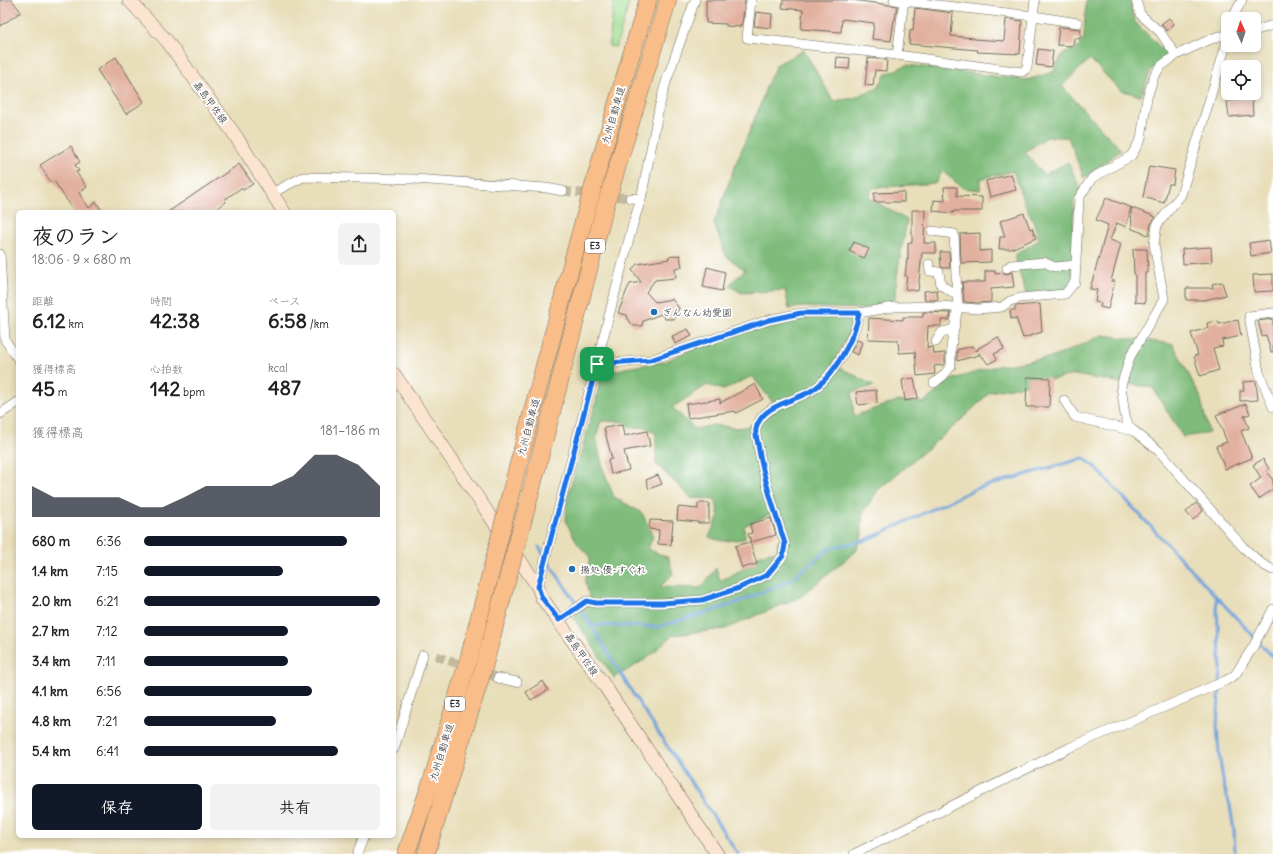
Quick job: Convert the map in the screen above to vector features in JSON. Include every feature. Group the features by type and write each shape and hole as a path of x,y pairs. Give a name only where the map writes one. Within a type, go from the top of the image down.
{"highway":[{"name":"九州自動車道","path":"406,854 432,780 469,657 587,206 648,0"},
{"name":"九州自動車道","path":"426,854 483,670 605,207 668,0"}],"main road":[{"name":"嘉島甲佐線","path":"129,0 167,41 235,135 283,210"},
{"name":"嘉島甲佐線","path":"396,377 538,587 542,598 563,618 612,696 717,854"}],"street":[{"path":"538,587 633,224 641,199 659,108 666,82 694,0"},
{"path":"752,0 747,38 897,55 1022,72 1027,68 1035,0"},
{"path":"894,0 1034,16 1078,23"},
{"path":"1136,0 1140,14 1160,32 1176,55"},
{"path":"1236,12 1242,0"},
{"path":"897,55 904,1"},
{"path":"1261,29 1273,25"},
{"path":"597,364 650,360 769,320 801,313 859,313 894,307 941,306 978,309 1002,307 1020,298 1065,294 1076,282 1079,198 1092,178 1131,156 1141,139 1147,98 1154,76 1161,66 1176,55 1221,35"},
{"path":"1224,52 1181,195 1157,225 1154,244 1164,299 1130,357 1121,386 1125,415 1129,427 1159,451 1243,547 1262,564 1273,570"},
{"path":"272,193 303,177 414,179 546,188 564,191"},
{"path":"630,198 641,199"},
{"path":"932,231 954,234 958,307 951,347 951,366 943,376 934,383"},
{"path":"0,254 5,340 16,356"},
{"path":"1007,268 1011,265 1044,262 1054,267 1076,265"},
{"path":"929,264 930,271 939,272 941,285 957,295"},
{"path":"563,618 587,601 596,603 663,603 702,600 739,588 767,575 783,556 785,544 761,465 755,430 762,416 776,405 812,391 832,373 845,352 857,324 859,313"},
{"path":"1273,313 1249,316 1259,372 1273,407"},
{"path":"936,342 942,332 954,330"},
{"path":"1064,400 1075,418 1134,431"},
{"path":"0,414 16,403"},
{"path":"854,854 1069,748 1225,681 1235,675 1273,609"},
{"path":"396,743 423,655"},
{"path":"498,678 517,682"},
{"path":"357,854 363,838"}],"green space":[{"path":"614,0 630,0 616,47 609,46"},
{"path":"1086,0 1130,0 1135,22 1170,57 1151,70 1141,96 1120,90 1090,59 1062,86 1121,150 1084,178 1068,137 1047,137 1025,152 1044,175 1068,162 1080,188 1074,199 1072,279 1066,291 1026,294 1015,255 1039,240 1033,220 1025,205 1013,171 980,179 980,190 963,188 942,171 936,183 872,188 869,198 907,220 898,269 894,305 863,309 802,307 789,309 785,290 741,293 729,285 745,270 726,256 714,224 734,168 776,65 804,50 833,101 854,98 878,87 886,74 907,65 1027,80 1053,72 1063,54 1078,48 1084,38"},
{"path":"828,316 850,317 856,320 832,365 849,372 874,386 852,392 854,416 897,401 923,403 948,381 992,367 1054,357 1103,335 1173,344 1200,396 1209,433 1183,437 1153,388 1074,375 990,392 959,422 878,490 862,514 862,535 856,551 800,597 725,629 673,635 649,657 614,678 573,617 590,599 585,580 590,557 578,544 566,522 567,499 596,402 601,375 625,368 664,362 688,351 744,332 792,320","holes":["752,376 775,405 753,425 737,428 713,425 695,429 672,407 707,385 724,390","601,421 624,422 630,428 646,427 656,434 656,464 691,498 715,499 719,516 709,537 722,541 745,539 744,526 770,514 789,537 778,540 777,551 761,554 739,571 720,581 716,568 701,588 660,587 673,574 669,558 648,549 653,536 642,513 614,497 603,469 596,437"]}],"building":[{"path":"0,0 12,0 21,12 0,26"},
{"path":"706,0 745,0 742,25 740,24 740,27 726,26 726,24 706,23"},
{"path":"783,0 852,0 897,6 891,41 872,39 874,23 842,19 841,32 801,29 803,10 782,8"},
{"path":"915,8 953,13 951,36 974,39 1004,41 1006,19 1022,21 1020,54 977,52 978,50 909,44 910,30 913,31"},
{"path":"756,12 772,14 771,28 754,26"},
{"path":"1169,18 1174,24 1167,31 1161,24"},
{"path":"1059,27 1081,29 1080,39 1074,38 1073,46 1057,45"},
{"path":"1038,49 1053,51 1051,67 1036,65"},
{"path":"116,57 144,102 126,114 97,70"},
{"path":"837,57 850,58 849,69 836,68"},
{"path":"868,58 887,60 886,71 875,70 873,86 865,85"},
{"path":"1252,100 1253,115 1229,117 1227,101"},
{"path":"71,146 80,162 75,165 79,171 76,172 87,187 79,193 89,208 96,202 102,210 74,210 54,181 51,183 40,165"},
{"path":"239,164 253,184 243,190 241,188 224,200 226,202 214,210 171,210"},
{"path":"1149,166 1175,170 1173,184 1169,184 1164,203 1143,197"},
{"path":"1011,174 1016,190 990,197 986,181"},
{"path":"944,187 957,187 957,196 982,197 982,211 954,211 953,213 933,211 934,200 945,201"},
{"path":"904,192 904,202 874,202 874,193"},
{"path":"1106,198 1131,207 1126,227 1117,223 1110,240 1121,244 1111,281 1115,281 1108,309 1100,307 1101,303 1095,302 1097,290 1090,289 1108,225 1096,220"},
{"path":"1131,208 1156,217 1151,224 1149,235 1132,229"},
{"path":"912,210 925,210 924,243 936,243 936,253 922,253 918,291 905,289 908,243 912,243"},
{"path":"1024,213 1030,229 1032,228 1036,238 1011,249 999,249 1000,237 1005,237 1000,221"},
{"path":"980,233 980,251 991,250 991,262 961,263 960,234"},
{"path":"1269,240 1271,253 1251,256 1249,243"},
{"path":"854,242 869,249 864,258 849,251"},
{"path":"1211,247 1212,262 1183,264 1182,249"},
{"path":"1133,249 1147,249 1148,273 1145,273 1145,303 1135,302"},
{"path":"940,252 949,252 950,268 941,267"},
{"path":"680,255 682,267 675,268 676,278 655,280 646,292 655,302 672,299 679,308 674,319 665,319 661,314 643,321 642,326 634,326 628,320 627,315 618,313 630,284 641,282 632,270 637,264 669,259 668,257"},
{"path":"707,267 725,272 722,291 703,287"},
{"path":"985,271 995,271 995,274 1007,274 1012,272 1014,287 991,289 991,302 964,302 962,282 985,282"},
{"path":"1273,274 1273,291 1254,292 1253,275"},
{"path":"1222,282 1226,295 1204,300 1186,300 1186,288 1213,288 1212,284"},
{"path":"937,290 938,300 925,300 924,291"},
{"path":"1040,304 1042,332 1023,338 1016,318 1011,319 1010,310 1015,310 1015,306"},
{"path":"923,312 951,313 949,320 941,320 941,326 928,326 927,348 933,347 934,354 945,353 945,364 934,366 935,374 917,376 915,352 899,353 898,340 868,339 869,318 903,320 903,317 923,317"},
{"path":"1273,319 1273,352 1271,352 1266,335 1262,336 1258,321"},
{"path":"1238,320 1241,336 1222,340 1223,346 1213,348 1219,370 1200,376 1194,356 1198,355 1191,333 1208,328 1207,323 1218,321 1219,324"},
{"path":"688,329 692,336 675,344 672,336"},
{"path":"998,337 1004,349 994,354 997,359 988,364 979,353 979,355 957,361 957,350 973,346 975,351"},
{"path":"857,340 862,342 858,355 851,352"},
{"path":"1027,377 1050,378 1049,407 1026,407"},
{"path":"914,378 918,398 905,401 902,380"},
{"path":"1256,381 1258,400 1240,401 1240,391 1244,391 1243,382"},
{"path":"755,384 763,399 736,413 735,411 688,418 686,404 720,399 720,403"},
{"path":"876,390 877,403 858,405 856,392"},
{"path":"1246,404 1250,414 1244,416 1249,428 1241,431 1252,458 1225,469 1216,446 1227,442 1216,415"},
{"path":"622,425 624,436 647,431 650,446 624,451 629,470 611,474 608,460 612,459 604,428"},
{"path":"1263,459 1269,469 1266,471 1273,480 1273,489 1259,499 1250,486 1261,478 1253,465"},
{"path":"658,475 662,484 649,489 646,480"},
{"path":"698,503 709,503 709,523 677,520 678,507 698,509"},
{"path":"1196,503 1203,511 1193,520 1186,512"},
{"path":"771,518 776,535 751,542 748,534 752,533 750,524"},
{"path":"650,520 673,521 671,545 658,544 659,530 649,529"},
{"path":"750,542 757,564 742,568 735,546"},
{"path":"543,681 548,690 531,700 526,692"}],"waterway":[{"path":"547,560 591,625 658,627 731,605 789,581 830,548 863,541 975,489 1084,458 1095,467 1273,657"},
{"path":"539,547 544,555"},
{"path":"1216,597 1221,669 1217,727 1224,787 1230,805 1234,831 1235,854"},
{"path":"591,625 635,697 738,854"}],"tunnel":[{"path":"563,191 630,198"},
{"path":"436,656 498,678"}],"place":[{"name":"ぎんなん幼愛園","path":"654,312"},
{"name":"揚処 優-すぐれ","path":"572,569"}],"route":[{"path":"801,313 859,313 857,324 845,352 832,373 812,391 776,405 762,416 755,430 761,465 785,544 783,556 767,575 739,588 702,600 663,603 596,603 587,601 559,620 542,598 538,587 597,364 650,360 769,320 801,313"}]}
